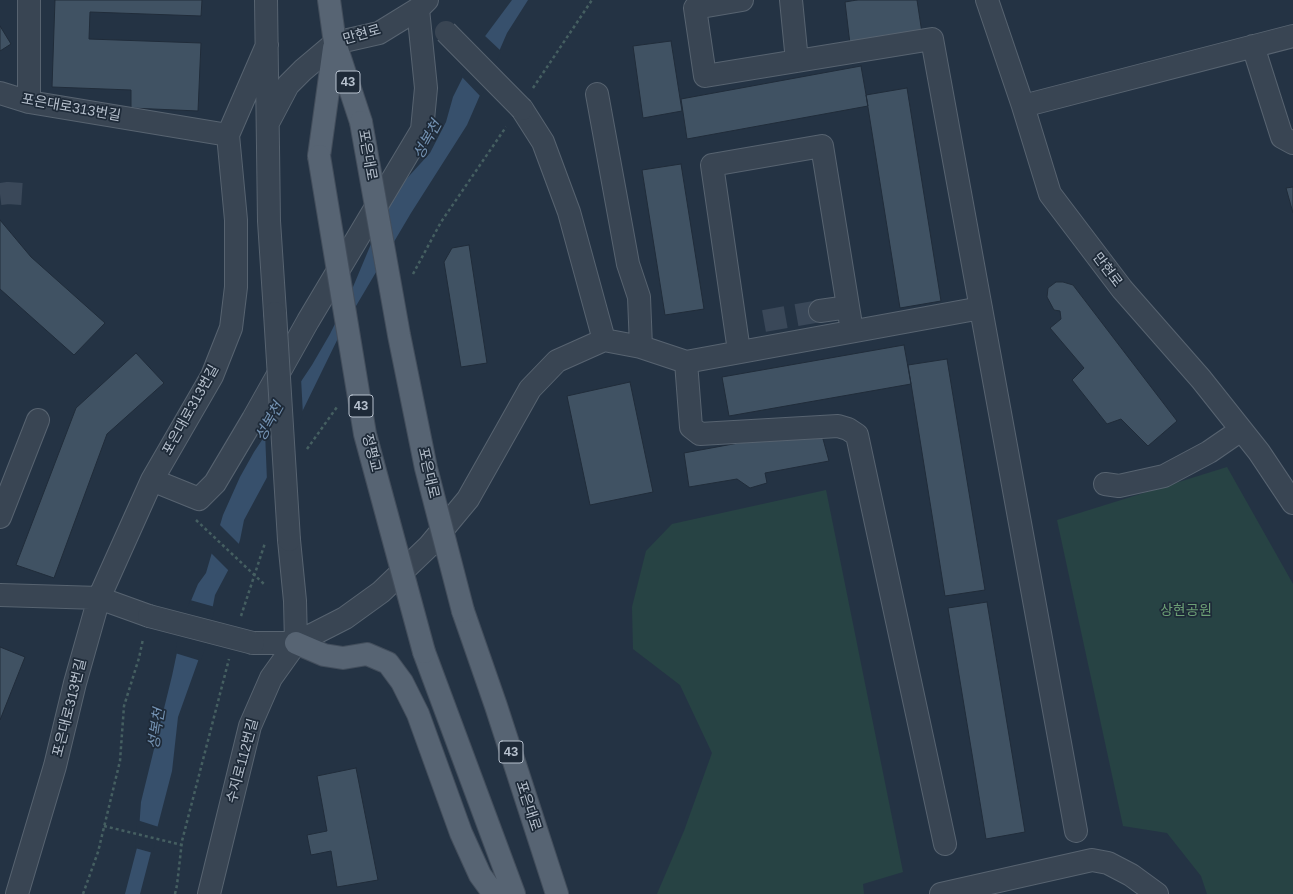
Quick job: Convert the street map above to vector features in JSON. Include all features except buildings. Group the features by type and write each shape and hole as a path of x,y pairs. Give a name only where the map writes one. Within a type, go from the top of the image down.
{"main road":[{"name":"포은대로","path":"329,0 335,43 361,122 399,335 426,468 463,612 557,894"},
{"name":"포은대로","path":"319,156 335,43"},
{"name":"정평교","path":"319,156 365,434 424,652 514,894"},
{"path":"296,643 324,655 343,658 367,654 388,663 402,682 418,714 461,833 480,875 494,894"}],"street":[{"path":"29,0 29,102"},
{"path":"266,0 270,220 289,540 295,601 296,643"},
{"path":"742,0 695,8 705,76 932,39 1076,831"},
{"path":"790,0 797,61"},
{"name":"만현로","path":"987,0 1023,106 1050,194 1122,289 1201,379 1259,452 1293,503"},
{"path":"422,5 446,32 522,110 543,142 569,212 604,340"},
{"path":"152,480 199,499 215,483 308,321 422,130 426,88 422,5"},
{"name":"만현로","path":"335,43 379,33 422,5"},
{"path":"1023,106 1293,36"},
{"path":"268,124 288,85 306,66 335,43"},
{"path":"228,135 267,45"},
{"path":"1253,46 1282,137 1293,143"},
{"name":"포은대로313번길","path":"0,93 29,102 228,135 236,220 236,288 231,328 212,376 152,480 100,598 75,683 55,766 17,894"},
{"path":"597,94 628,264 639,297 641,347"},
{"path":"739,352 712,165 822,146 852,331"},
{"path":"820,311 848,307"},
{"path":"0,595 100,598 148,616 253,643 296,643 345,618 381,592 429,546 468,499 530,389 557,361 604,340 641,347 686,362 981,308"},
{"path":"686,362 691,427 700,434 838,426 848,429 857,435 945,844"},
{"path":"0,517 38,420"},
{"path":"1105,484 1119,486 1164,476 1209,452 1241,430"},
{"name":"수지로112번길","path":"209,894 250,726 271,678 296,643"},
{"path":"941,894 1092,860 1108,863 1131,875 1157,894"}],"path":[{"path":"196,520 265,585"},
{"path":"83,894 98,852 120,761 124,706 139,658 148,616"},
{"path":"104,826 182,845"}],"green space":[{"name":"상현공원","path":"1227,467 1293,584 1293,894 1207,894 1201,876 1167,833 1123,826 1057,520"},
{"path":"826,490 903,872 863,884 864,894 657,894 684,831 712,753 680,685 633,649 632,607 646,551 672,524"}],"water":[{"path":"512,0 528,0 507,33 467,125 411,213 343,328 300,416 244,520 240,540 233,561 215,595 207,636 178,717 172,771 140,894 125,894 138,844 141,802 188,608 198,584 206,573 223,515 240,477 254,452 312,365 330,334 353,287 376,232 400,186 430,153 446,122 453,97 480,43"}],"pier":[{"path":"484,35 501,51 481,97 461,76"},
{"path":"301,378 303,415 267,481 265,432"},
{"path":"219,524 240,545 235,562 230,572 210,552"},
{"path":"190,600 215,607 209,637 201,661 175,653"},
{"path":"137,820 159,827 153,853 135,848"}],"tunnel":[{"path":"0,194 23,194"},
{"path":"764,321 820,311"}],"water label":[{"name":"성복천","path":"428,140"},
{"name":"성복천","path":"270,422"},
{"name":"성복천","path":"157,729"}]}
